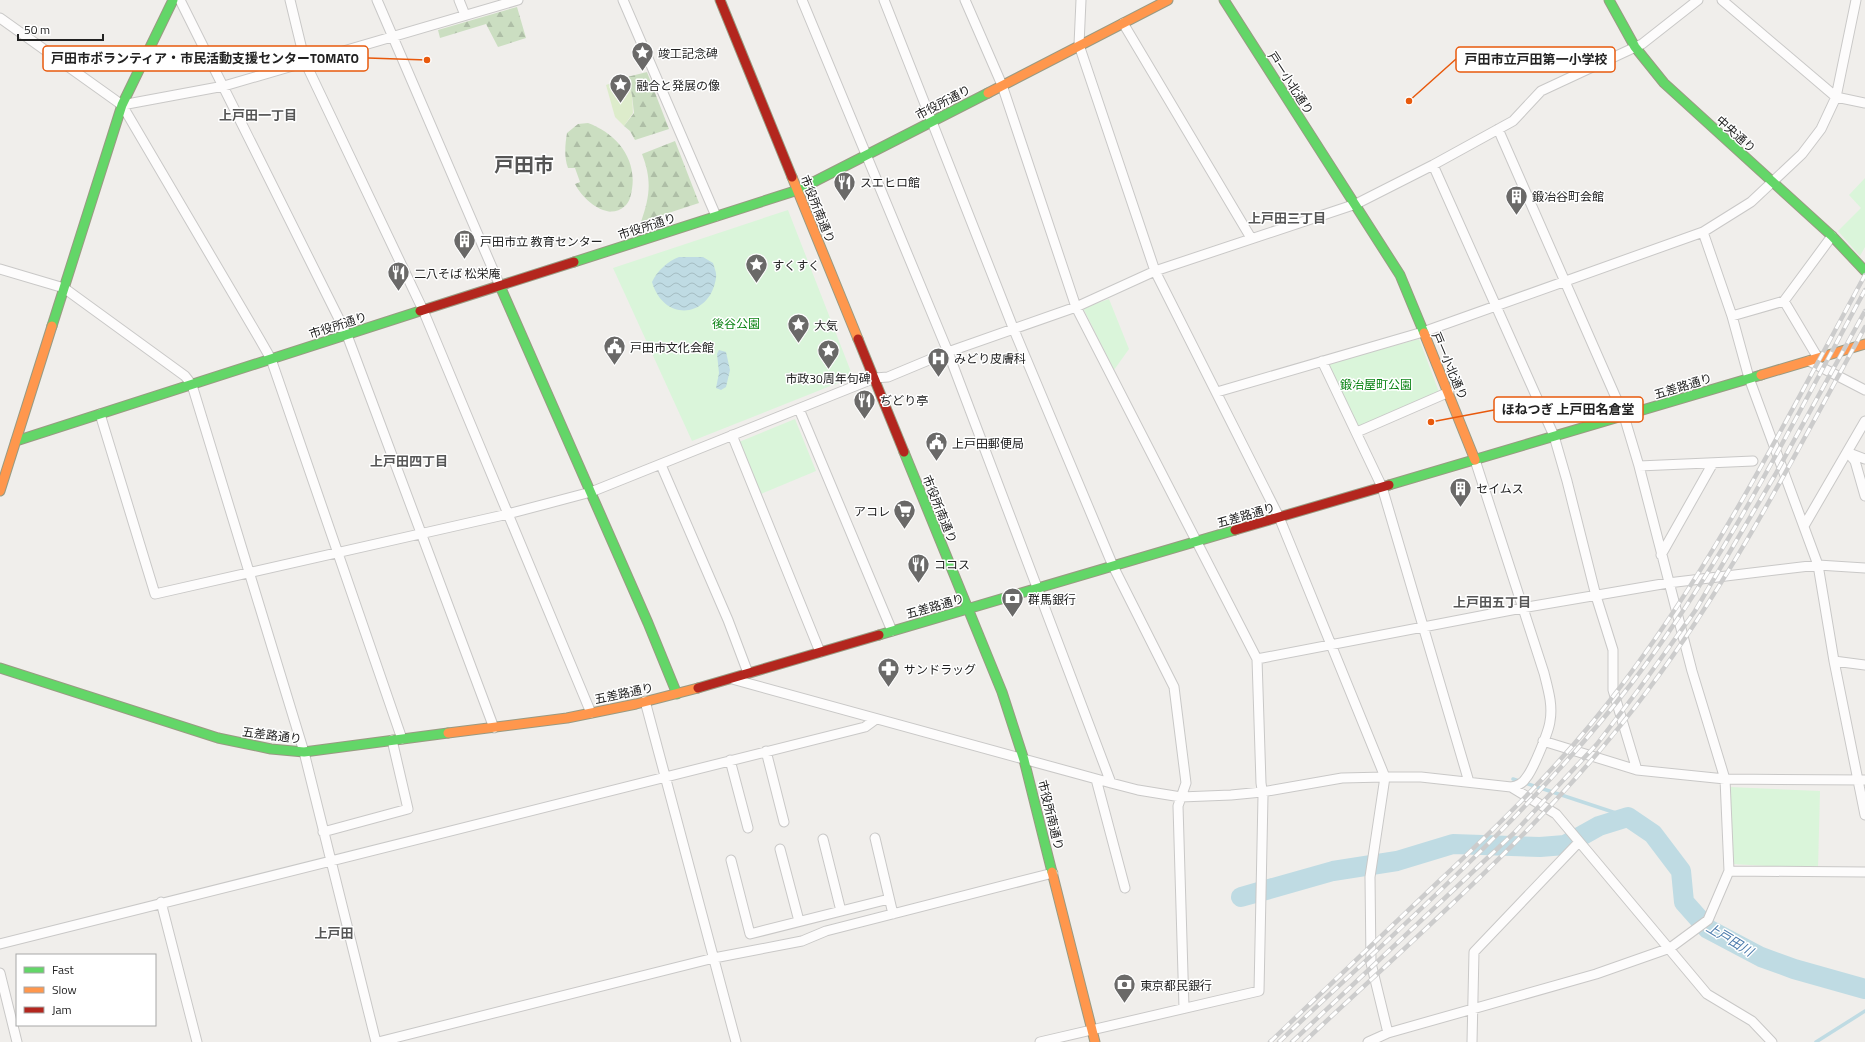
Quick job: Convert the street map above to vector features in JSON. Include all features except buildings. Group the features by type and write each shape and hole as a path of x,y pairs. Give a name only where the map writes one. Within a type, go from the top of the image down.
{"street":[{"path":"0,491 122,105 173,0"},
{"path":"180,0 347,335 494,728"},
{"path":"290,0 305,62 423,310 591,713"},
{"path":"377,0 500,286 591,492 677,694"},
{"path":"459,0 465,15"},
{"path":"122,105 224,86 392,35 518,0"},
{"path":"623,0 716,216"},
{"name":"市役所南通り","path":"720,0 1002,692 1024,760 1095,1042"},
{"path":"802,0 948,352 1111,783"},
{"path":"884,0 1014,330 1113,566 1174,687 1186,783 1180,796 1178,806 1184,1008"},
{"path":"965,0 1002,85 1076,307 1257,659 1262,792 1259,991 1040,1042"},
{"path":"1081,0 1080,45 1155,271 1279,517 1385,776 1370,877 1371,963 1388,1033"},
{"name":"市役所通り","path":"16,441 798,190 1168,0"},
{"name":"戸一小北通り","path":"1224,0 1356,204 1400,275 1449,392 1475,460 1544,673 1550,700 1550,722 1543,741 1527,778 1514,787"},
{"name":"中央通り","path":"1609,0 1635,48 1654,72 1676,95 1832,236 1865,271"},
{"path":"100,414 155,594 508,514 591,492 874,378 888,376 948,352 1076,307 1155,271 1250,238 1356,204 1433,165 1513,121 1541,91 1642,44 1698,0"},
{"path":"1722,0 1836,97 1865,102"},
{"path":"1217,392 1423,332 1703,232 1751,202 1802,154 1821,129 1836,97 1856,0"},
{"path":"0,18 122,105 271,359 402,739"},
{"path":"1123,23 1250,238"},
{"path":"1368,1042 1388,1033 1596,974 1670,948 1708,920 1729,871 1725,779 1692,672 1668,584 1639,466 1624,416 1498,129"},
{"path":"1433,165 1554,436 1596,596 1613,650 1613,690 1637,770"},
{"path":"1703,232 1732,316 1749,378 1818,565 1834,661 1861,780 1865,815"},
{"path":"1732,316 1784,301 1832,236"},
{"path":"0,270 64,288 185,376 192,385 304,752 330,861 377,1042 714,958 802,940 826,931 1053,873"},
{"path":"1784,301 1814,359 1865,390"},
{"name":"五差路通り","path":"0,668 218,738 266,748 304,752 494,728 591,713 645,702 731,679 1865,344"},
{"path":"1322,361 1382,487 1469,782"},
{"path":"1357,432 1449,392"},
{"path":"799,409 892,631"},
{"path":"1804,526 1848,453 1865,421"},
{"path":"732,435 820,652"},
{"path":"1848,453 1865,459"},
{"path":"1848,453 1855,461 1865,496"},
{"path":"1639,466 1753,461"},
{"path":"1661,555 1713,463"},
{"path":"661,465 728,620 748,673"},
{"path":"1257,659 1522,608 1668,584 1818,565 1865,568"},
{"path":"1834,661 1865,665"},
{"path":"731,679 1111,783 1138,790 1180,796 1231,795 1262,792 1342,778 1385,776 1421,777 1514,787 1556,814 1578,843 1670,948 1707,994 1752,1021 1772,1042"},
{"path":"645,702 736,1042"},
{"path":"0,944 161,902 865,727 876,719"},
{"path":"323,832 408,809 392,740"},
{"path":"1543,741 1637,770 1725,779 1861,780"},
{"path":"766,751 784,822"},
{"path":"730,760 748,828"},
{"path":"1096,779 1124,888"},
{"path":"875,838 893,914"},
{"path":"824,839 841,911"},
{"path":"1472,1042 1474,952 1578,843"},
{"path":"780,850 799,921"},
{"path":"731,860 750,934 889,898"},
{"path":"1729,871 1865,872"},
{"path":"161,902 197,1042"},
{"path":"0,973 17,1042"}],"green space":[{"path":"517,7 526,38 498,47 486,24 440,38 438,30"},
{"path":"647,72 669,129 635,140 630,131 624,126 634,113 632,95 627,77"},
{"path":"626,78 632,95 633,113 624,126 615,117 606,85"},
{"path":"588,123 598,127 615,140 622,148 631,167 633,177 630,198 625,206 618,210 611,212 604,210 590,202 575,184 580,182 575,168 568,168 565,151 567,133 578,124"},
{"path":"675,141 699,203 641,222 649,188 647,172 642,154"},
{"path":"1865,178 1865,247 1860,256 1838,231 1861,208 1849,195"},
{"name":"後谷公園","path":"788,210 853,377 692,441 613,268"},
{"path":"1109,299 1129,349 1114,370 1083,308"},
{"name":"鍛冶屋町公園","path":"1419,339 1439,392 1358,427 1327,364"},
{"path":"795,419 816,471 761,494 739,442"},
{"path":"1730,787 1820,791 1818,869 1732,864"}],"water":[{"path":"679,257 703,257 713,263 716,278 712,291 705,301 696,308 686,310 676,309 666,304 658,295 652,282 663,267"},
{"path":"719,350 726,352 730,370 726,387 721,390 716,388 719,373 717,354"}],"waterway":[{"name":"上戸田川","path":"1513,779 1628,817"},
{"path":"1241,897 1333,871 1397,861 1453,844 1540,847 1565,845 1599,826 1628,817 1653,834 1681,871 1684,902 1708,929 1761,957 1794,969 1865,989"},
{"path":"1816,1042 1865,1011"}],"railway":[{"path":"1270,1042 1517,806 1555,766 1591,724 1631,672 1705,563 1771,449 1865,275"},
{"path":"1279,1042 1462,870 1550,780 1631,684 1665,638 1727,541 1756,492 1865,290"},
{"path":"1292,1042 1514,833 1597,744 1695,611 1775,475 1865,311"},
{"path":"1304,1042 1484,874 1570,785 1648,690 1708,603 1763,513 1865,327"}],"traffic: fast":[{"path":"52,326 122,105 173,0"},
{"path":"1224,0 1400,275 1424,333"},
{"path":"1609,0 1635,47 1664,83 1832,236 1865,271"},
{"path":"574,262 798,190 988,93"},
{"path":"500,286 648,623 677,694"},
{"path":"16,441 420,311"},
{"path":"1389,485 1761,375"},
{"path":"904,452 1002,692 1024,760 1052,872"},
{"path":"879,635 1235,530"},
{"path":"0,668 218,738 271,749 304,752 448,733"}],"traffic: slow":[{"path":"988,93 1168,0"},
{"path":"792,177 858,339"},
{"path":"0,491 52,326"},
{"path":"1424,333 1475,460"},
{"path":"1761,375 1865,344"},
{"path":"448,733 567,718 636,704 698,688"},
{"path":"1052,872 1095,1042"}],"traffic: jam":[{"path":"720,0 792,177"},
{"path":"420,311 574,262"},
{"path":"858,339 904,452"},
{"path":"1235,530 1389,485"},
{"path":"698,688 879,635"}],"place":[{"name":"戸田市ボランティア・市民活動支援センターTOMATO","path":"427,60"},
{"name":"竣工記念碑","path":"642,72"},
{"name":"戸田市立戸田第一小学校","path":"1409,101"},
{"name":"融合と発展の像","path":"620,104"},
{"name":"スエヒロ館","path":"845,202"},
{"name":"鍛冶谷町会館","path":"1517,216"},
{"name":"戸田市立 教育センター","path":"464,260"},
{"name":"すくすく","path":"756,284"},
{"name":"二八そば 松栄庵","path":"398,292"},
{"name":"大気","path":"798,344"},
{"name":"戸田市文化会館","path":"615,366"},
{"name":"市政30周年句碑","path":"828,370"},
{"name":"みどり皮膚科","path":"939,378"},
{"name":"ぢどり亭","path":"865,420"},
{"name":"ほねつぎ 上戸田名倉堂","path":"1431,422"},
{"name":"上戸田郵便局","path":"937,462"},
{"name":"セイムス","path":"1460,508"},
{"name":"アコレ","path":"905,530"},
{"name":"ココス","path":"919,584"},
{"name":"群馬銀行","path":"1013,618"},
{"name":"サンドラッグ","path":"888,688"},
{"name":"東京都民銀行","path":"1125,1004"}],"district":[{"name":"上戸田一丁目","path":"258,115"},
{"name":"戸田市","path":"524,164"},
{"name":"上戸田三丁目","path":"1287,218"},
{"name":"上戸田四丁目","path":"409,461"},
{"name":"上戸田五丁目","path":"1492,602"},
{"name":"上戸田","path":"334,933"}]}
